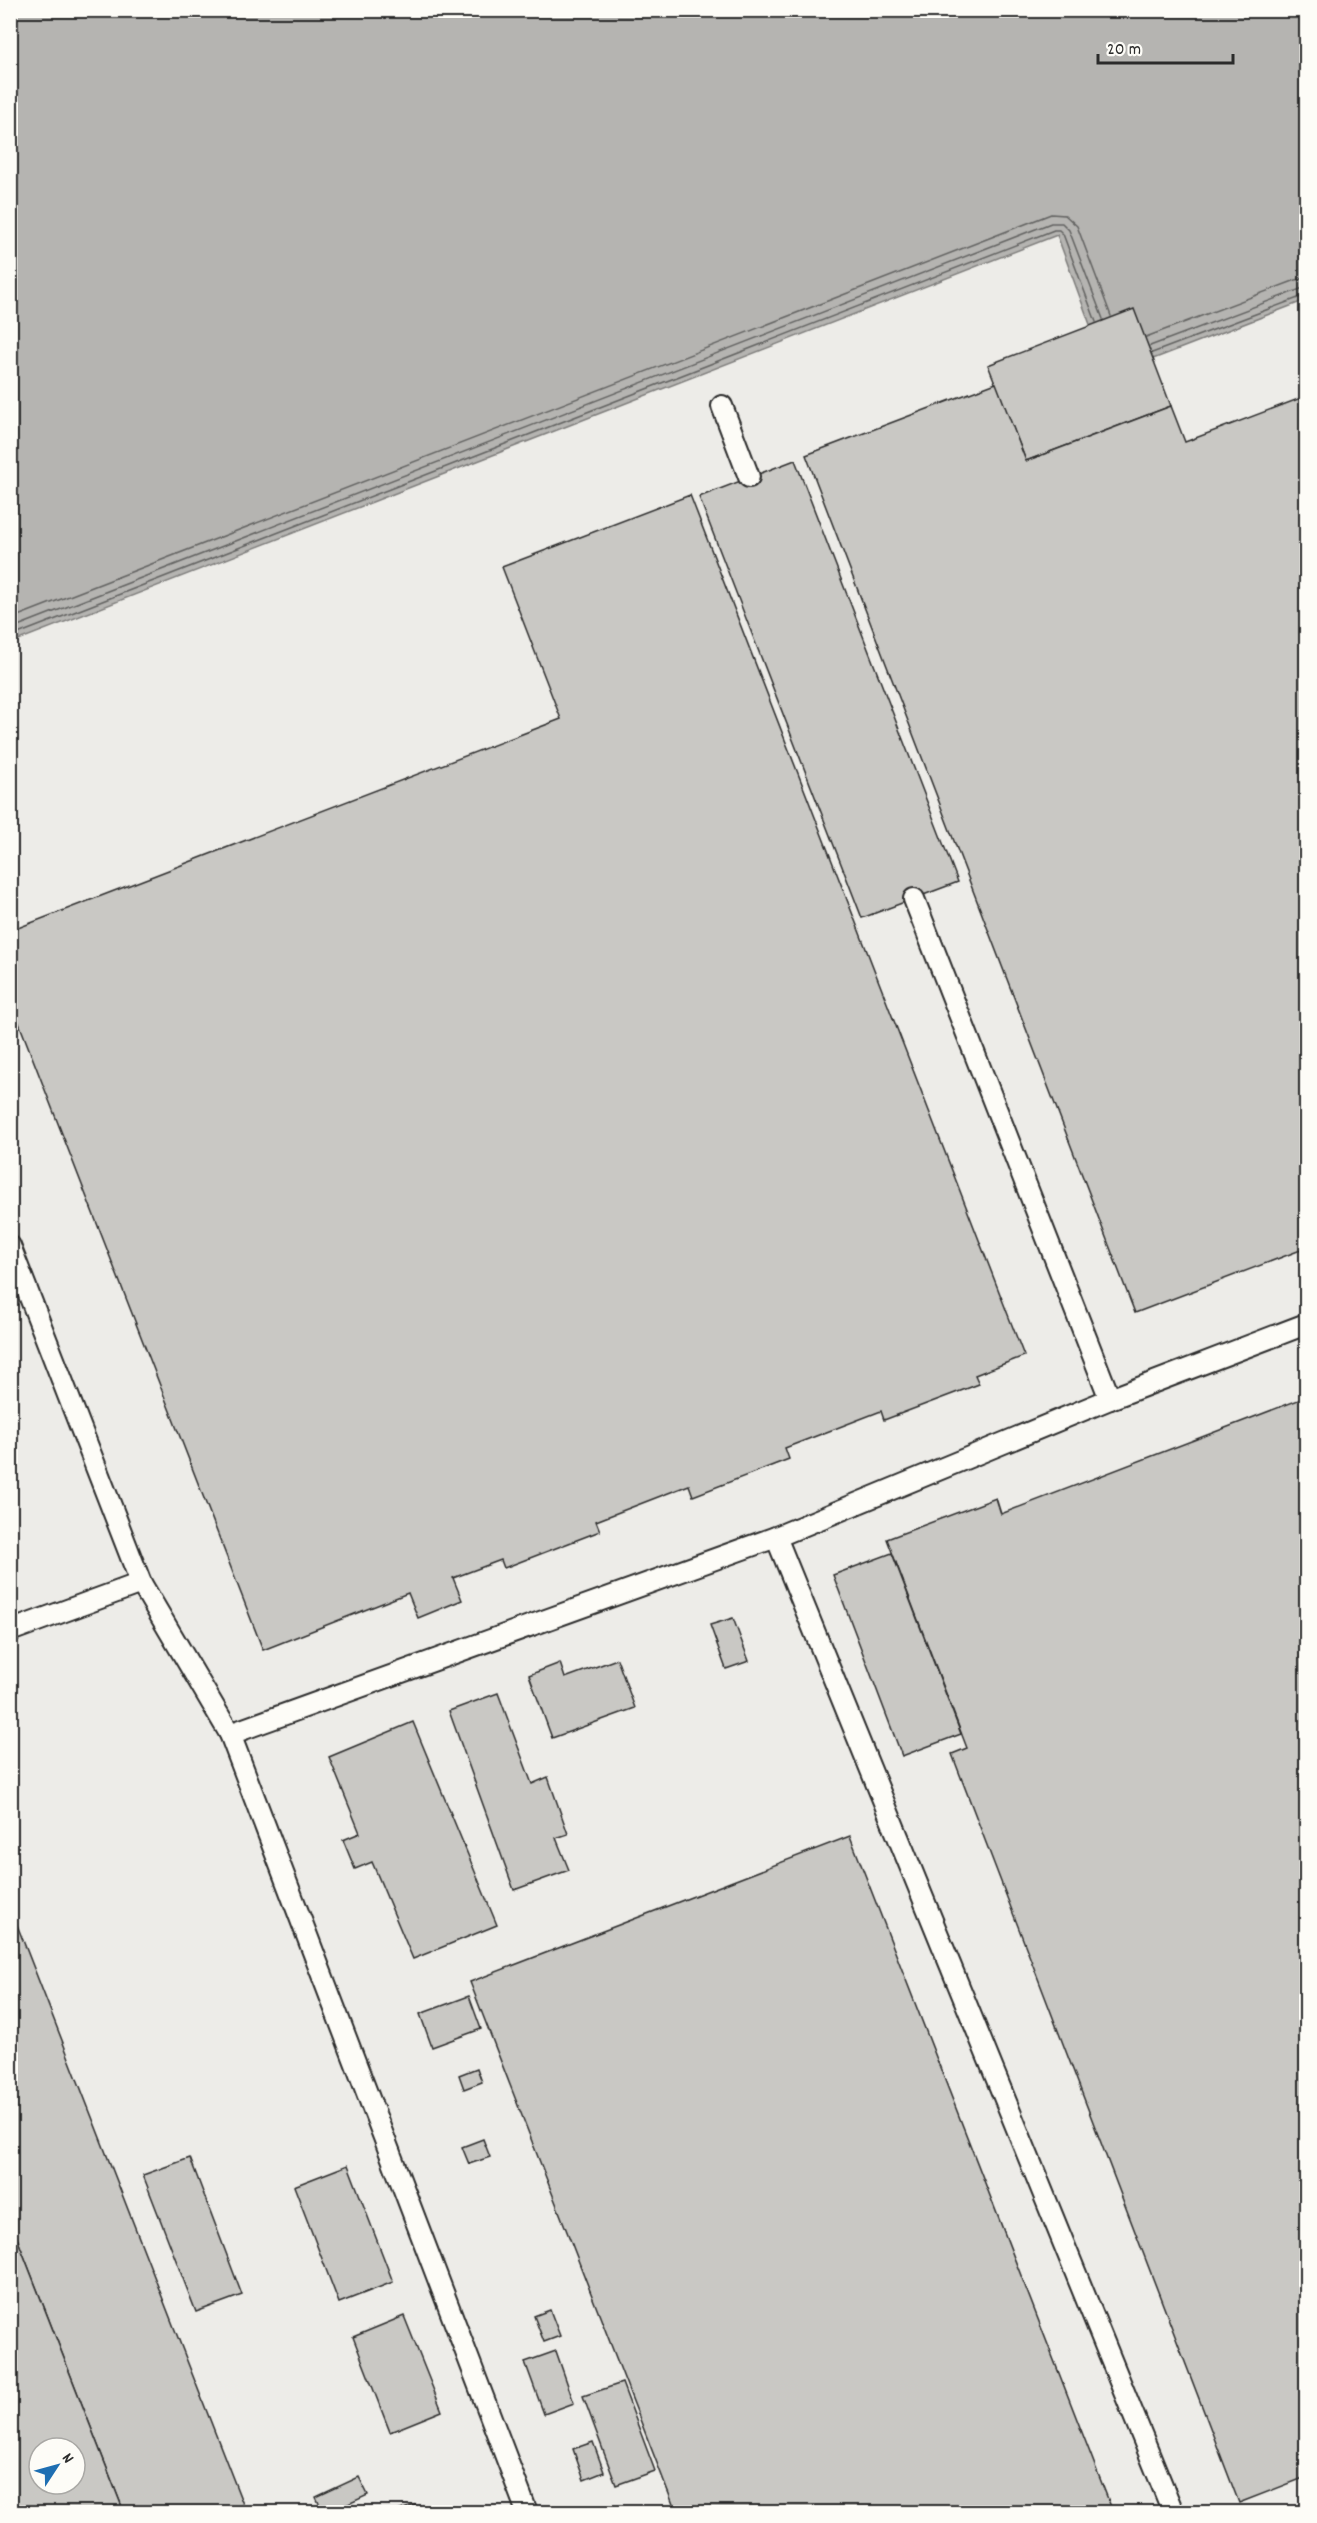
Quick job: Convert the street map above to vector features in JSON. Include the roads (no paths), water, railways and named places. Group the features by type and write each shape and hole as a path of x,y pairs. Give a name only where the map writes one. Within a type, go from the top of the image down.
{"lane":[{"path":"722,406 749,477"},
{"path":"914,899 1110,1399"},
{"path":"10,1246 141,1583 230,1734 527,2512"},
{"path":"230,1734 776,1537 1110,1399 1306,1324"},
{"path":"776,1537 1173,2512"},
{"path":"10,1631 141,1583"}],"water":[{"path":"11,11 1306,11 1306,300 1109,376 1057,235 11,643"}]}
